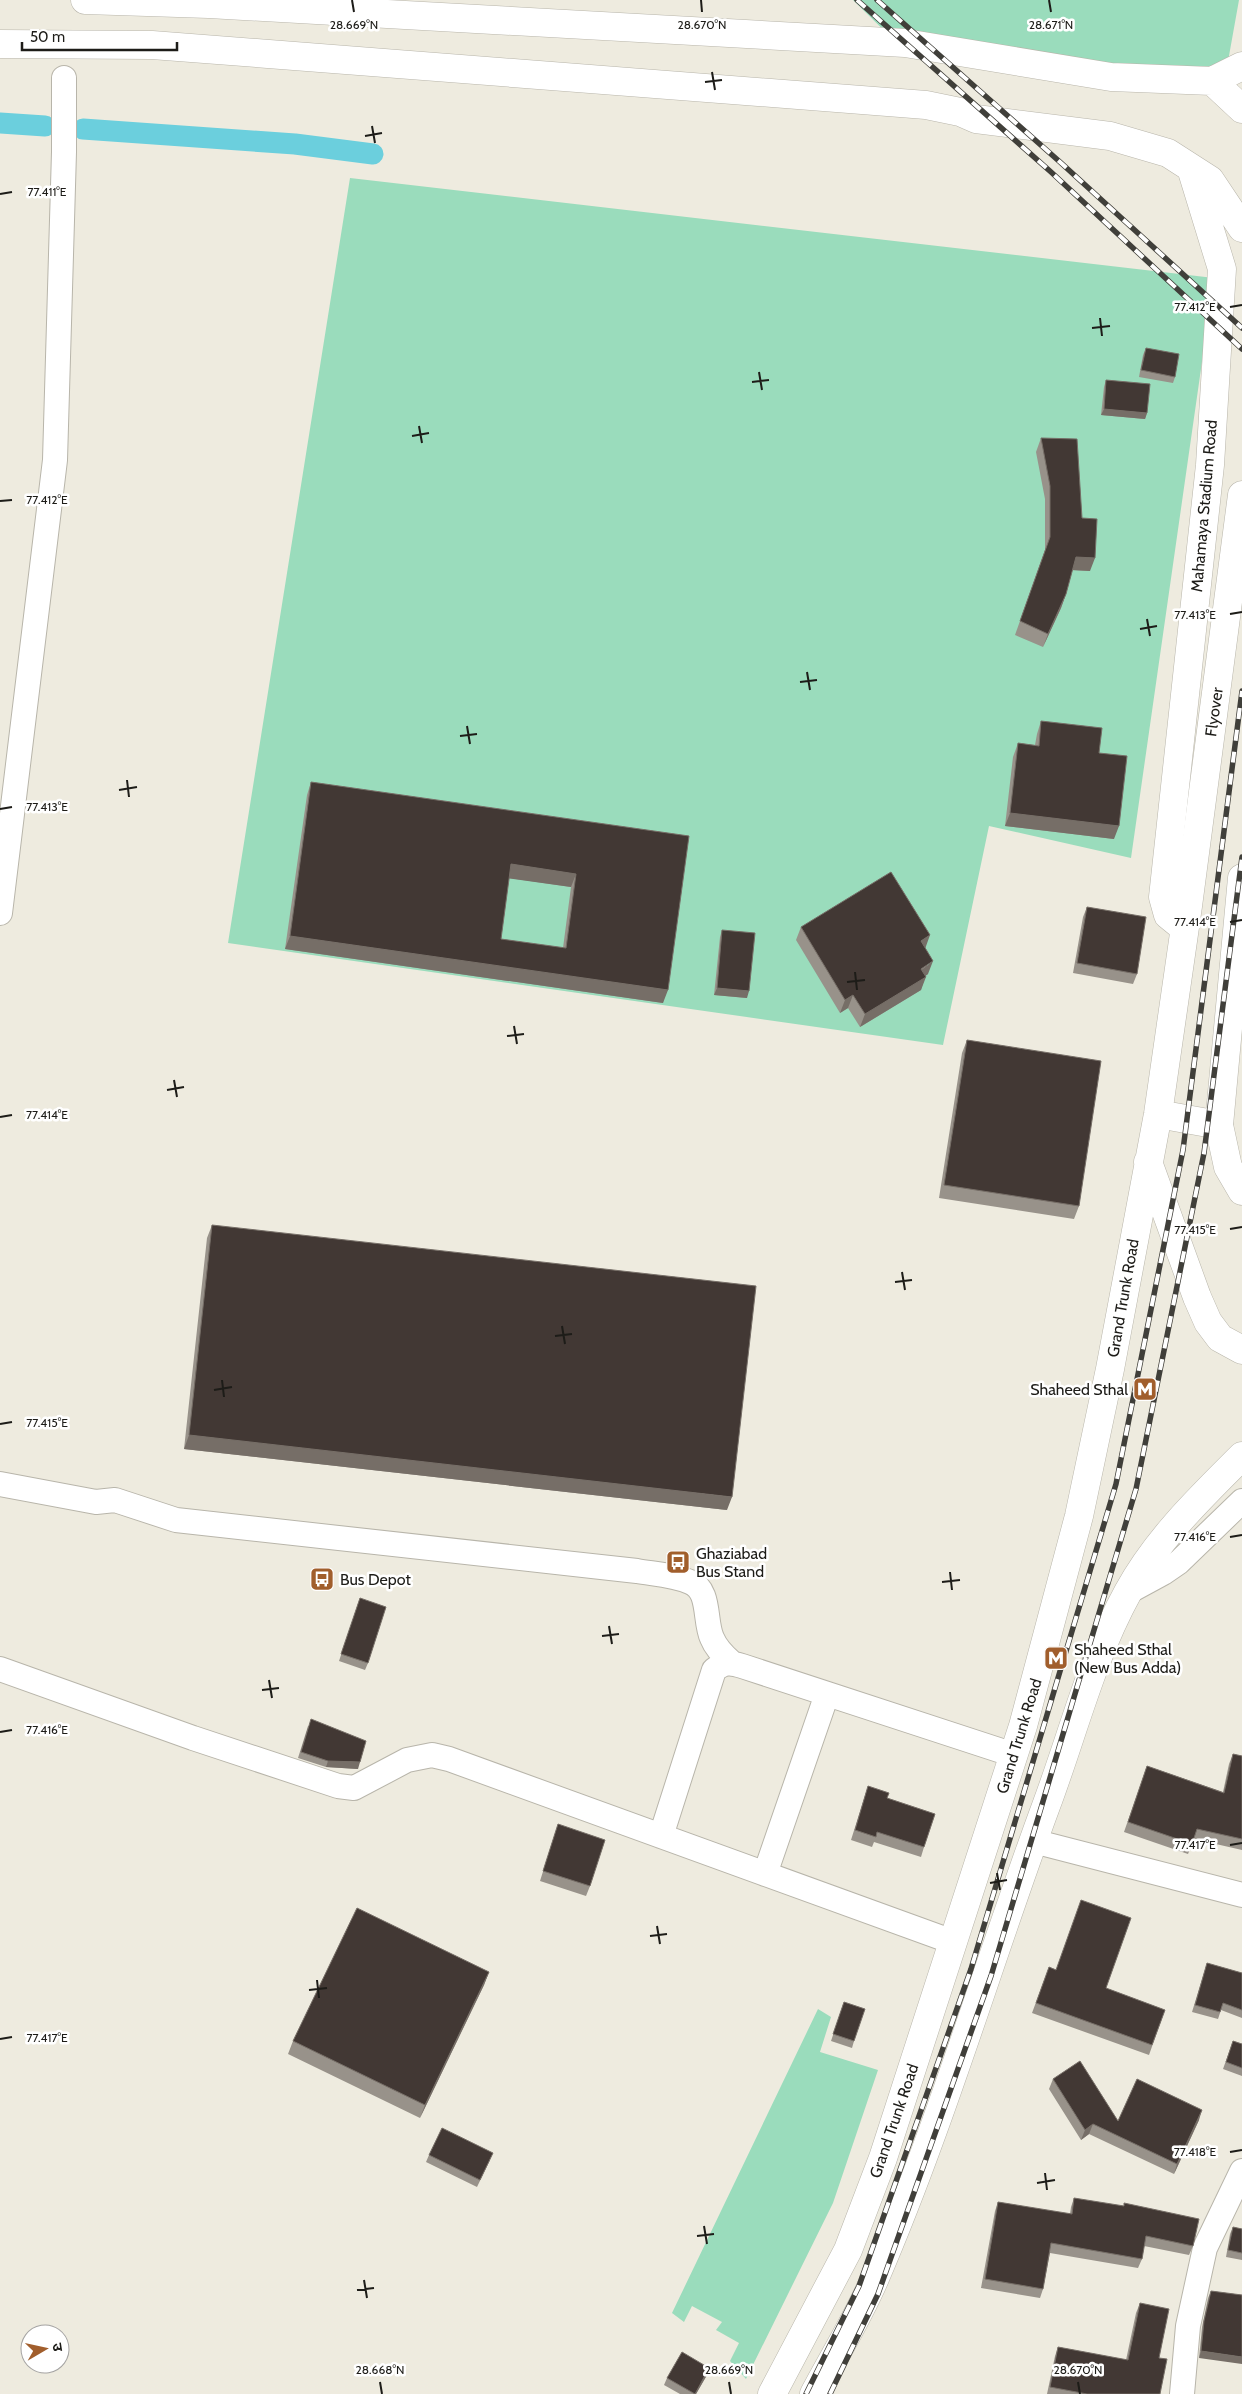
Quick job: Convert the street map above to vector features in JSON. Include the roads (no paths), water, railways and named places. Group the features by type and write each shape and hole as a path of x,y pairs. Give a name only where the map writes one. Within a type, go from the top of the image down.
{"main road":[{"path":"85,0 209,4 905,43 1111,77 1212,81 1242,66"},
{"path":"0,44 152,45 926,105 960,112 976,119 1110,136 1168,152 1210,180 1242,228"},
{"path":"1212,81 1242,110"},
{"name":"Mahamaya Stadium Road","path":"1186,917 1168,915 1163,904 1163,897 1210,466 1222,269 1191,168"},
{"name":"Flyover","path":"1186,917 1242,495"},
{"path":"1242,878 1219,1125 1228,1167 1242,1191"},
{"name":"Grand Trunk Road","path":"772,2394 848,2250 883,2158 1014,1755 1079,1516 1115,1343 1158,1114 1186,917"},
{"path":"1158,1114 1219,1125"},
{"path":"1148,1162 1197,1297 1208,1322 1220,1338 1242,1350"},
{"path":"814,2394 879,2266 931,2133 1033,1841 1065,1756 1091,1671 1128,1592 1152,1553 1173,1526 1242,1456"},
{"path":"848,2250 879,2266"}],"street":[{"path":"0,913 55,460 64,152 64,78"},
{"path":"0,1484 96,1502 115,1500 176,1520 636,1571 691,1582 700,1589 707,1609 711,1637 721,1653 731,1662 1014,1755"},
{"path":"1128,1592 1164,1573 1179,1562 1242,1501"},
{"path":"661,1836 714,1670 721,1664 731,1662"},
{"path":"0,1669 193,1738 338,1786 354,1788 407,1760 432,1755 449,1759 953,1942"},
{"path":"765,1874 827,1694"},
{"path":"1033,1841 1242,1895"},
{"path":"1182,2394 1188,2326 1205,2248 1242,2171"}],"waterway":[{"path":"0,123 45,126"},
{"path":"83,129 295,144 373,154"}],"railway":[{"path":"857,0 1051,172 1242,349"},
{"path":"877,0 1060,162 1242,328"},
{"path":"806,2394 859,2286 971,1969 1116,1484 1183,1150 1242,691"},
{"path":"830,2394 878,2294 991,1976 1136,1489 1204,1153 1242,857"}],"place":[{"name":"Shaheed Sthal","path":"1145,1389"},
{"name":"Ghaziabad Bus Stand","path":"678,1562"},
{"name":"Bus Depot","path":"322,1579"},
{"name":"Shaheed Sthal (New Bus Adda)","path":"1056,1658"}]}
